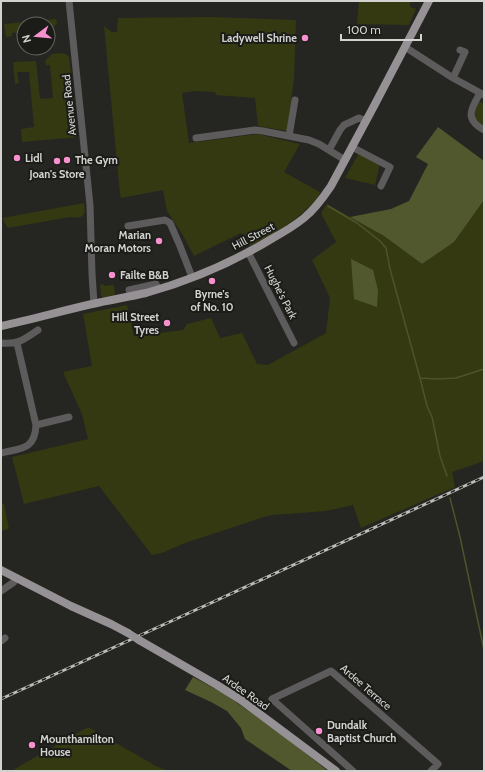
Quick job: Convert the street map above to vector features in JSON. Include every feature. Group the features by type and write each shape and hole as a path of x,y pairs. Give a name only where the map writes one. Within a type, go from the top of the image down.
{"main road":[{"name":"Hill Street","path":"1,326 158,289 192,277 248,252 296,224 306,216 331,186 429,1"},
{"name":"Ardee Road","path":"1,570 128,633 217,685 241,700 336,771"}],"street":[{"name":"Avenue Road","path":"69,1 90,205 94,304"},
{"path":"405,47 453,78 482,94 475,101 470,115 471,119 484,130"},
{"path":"453,78 465,52 460,50"},
{"path":"289,136 295,100"},
{"path":"329,150 344,125 359,118 366,121"},
{"path":"196,138 255,130 309,140 319,144 345,160"},
{"path":"352,146 390,167 381,186"},
{"path":"128,226 165,220 170,223 192,277"},
{"name":"Hughe's Park","path":"248,252 294,343"},
{"path":"129,290 156,284 158,289"},
{"path":"80,307 89,298 93,289"},
{"path":"1,343 17,343 38,330"},
{"path":"1,453 29,445 32,441 36,428 17,343"},
{"path":"36,425 70,416"},
{"path":"1,591 14,582 16,578"},
{"name":"Ardee Terrace","path":"353,771 272,699 331,671 438,764 431,771"}],"green space":[{"path":"359,1 410,1 410,7 416,9 409,25 357,24"},
{"path":"211,17 296,20 294,79 287,131 258,126 255,98 216,95 215,92 196,91 182,93 189,143 257,134 300,144 284,172 320,192 314,202 296,219 250,246 241,233 194,256 181,232 167,211 163,190 121,198 104,26 112,32 117,32 118,18"},
{"path":"16,23 16,33 12,33 12,36 6,37 4,24"},
{"path":"63,53 69,57 75,108 73,123 78,137 22,142 21,129 34,127 29,72 17,72 19,83 15,84 13,62 36,61 40,99 53,98 50,65 46,65 45,61 50,56 56,56 56,54"},
{"path":"479,101 484,104 484,127 473,115"},
{"path":"438,127 484,161 484,200 454,242 422,264 384,236 350,217 391,209 409,201 428,164 416,157"},
{"path":"359,153 380,164 375,185 345,178"},
{"path":"484,200 484,461 452,472 455,487 361,528 353,505 326,511 273,515 185,543 162,553 152,555 99,486 24,504 12,457 88,439 82,414 63,372 92,366 83,314 127,305 134,336 183,330 187,324 211,318 220,338 242,333 257,364 268,365 326,333 330,298 312,260 336,242 321,213 327,204 384,236 422,264 454,242"},
{"path":"84,203 85,211 81,217 70,217 8,228 2,218"},
{"path":"351,259 373,270 378,290 377,307 354,299"},
{"path":"103,284 104,286 114,285 115,295 104,298 101,296 100,285"},
{"path":"1,504 4,504 9,529 1,531"},
{"path":"193,677 223,693 276,730 328,771 292,771 245,739 241,728 227,711 185,690"},
{"path":"88,727 156,766 168,771 11,771"}],"waterway":[{"path":"328,206 357,223 380,241 386,248 390,269 427,406 432,417 440,456 447,476"},
{"path":"420,378 456,378 484,369"},
{"path":"450,498 460,537 484,650"}],"railway":[{"path":"1,699 484,477"}],"place":[{"name":"Ladywell Shrine","path":"305,38"},
{"name":"Lidl","path":"17,158"},
{"name":"The Gym","path":"67,160"},
{"name":"Joan's Store","path":"57,161"},
{"name":"Marian Moran Motors","path":"159,241"},
{"name":"Failte B&B","path":"112,275"},
{"name":"Byrne's of No. 10","path":"212,281"},
{"name":"Hill Street Tyres","path":"167,323"},
{"name":"Dundalk Baptist Church","path":"319,731"},
{"name":"Mounthamilton House","path":"32,745"}]}
